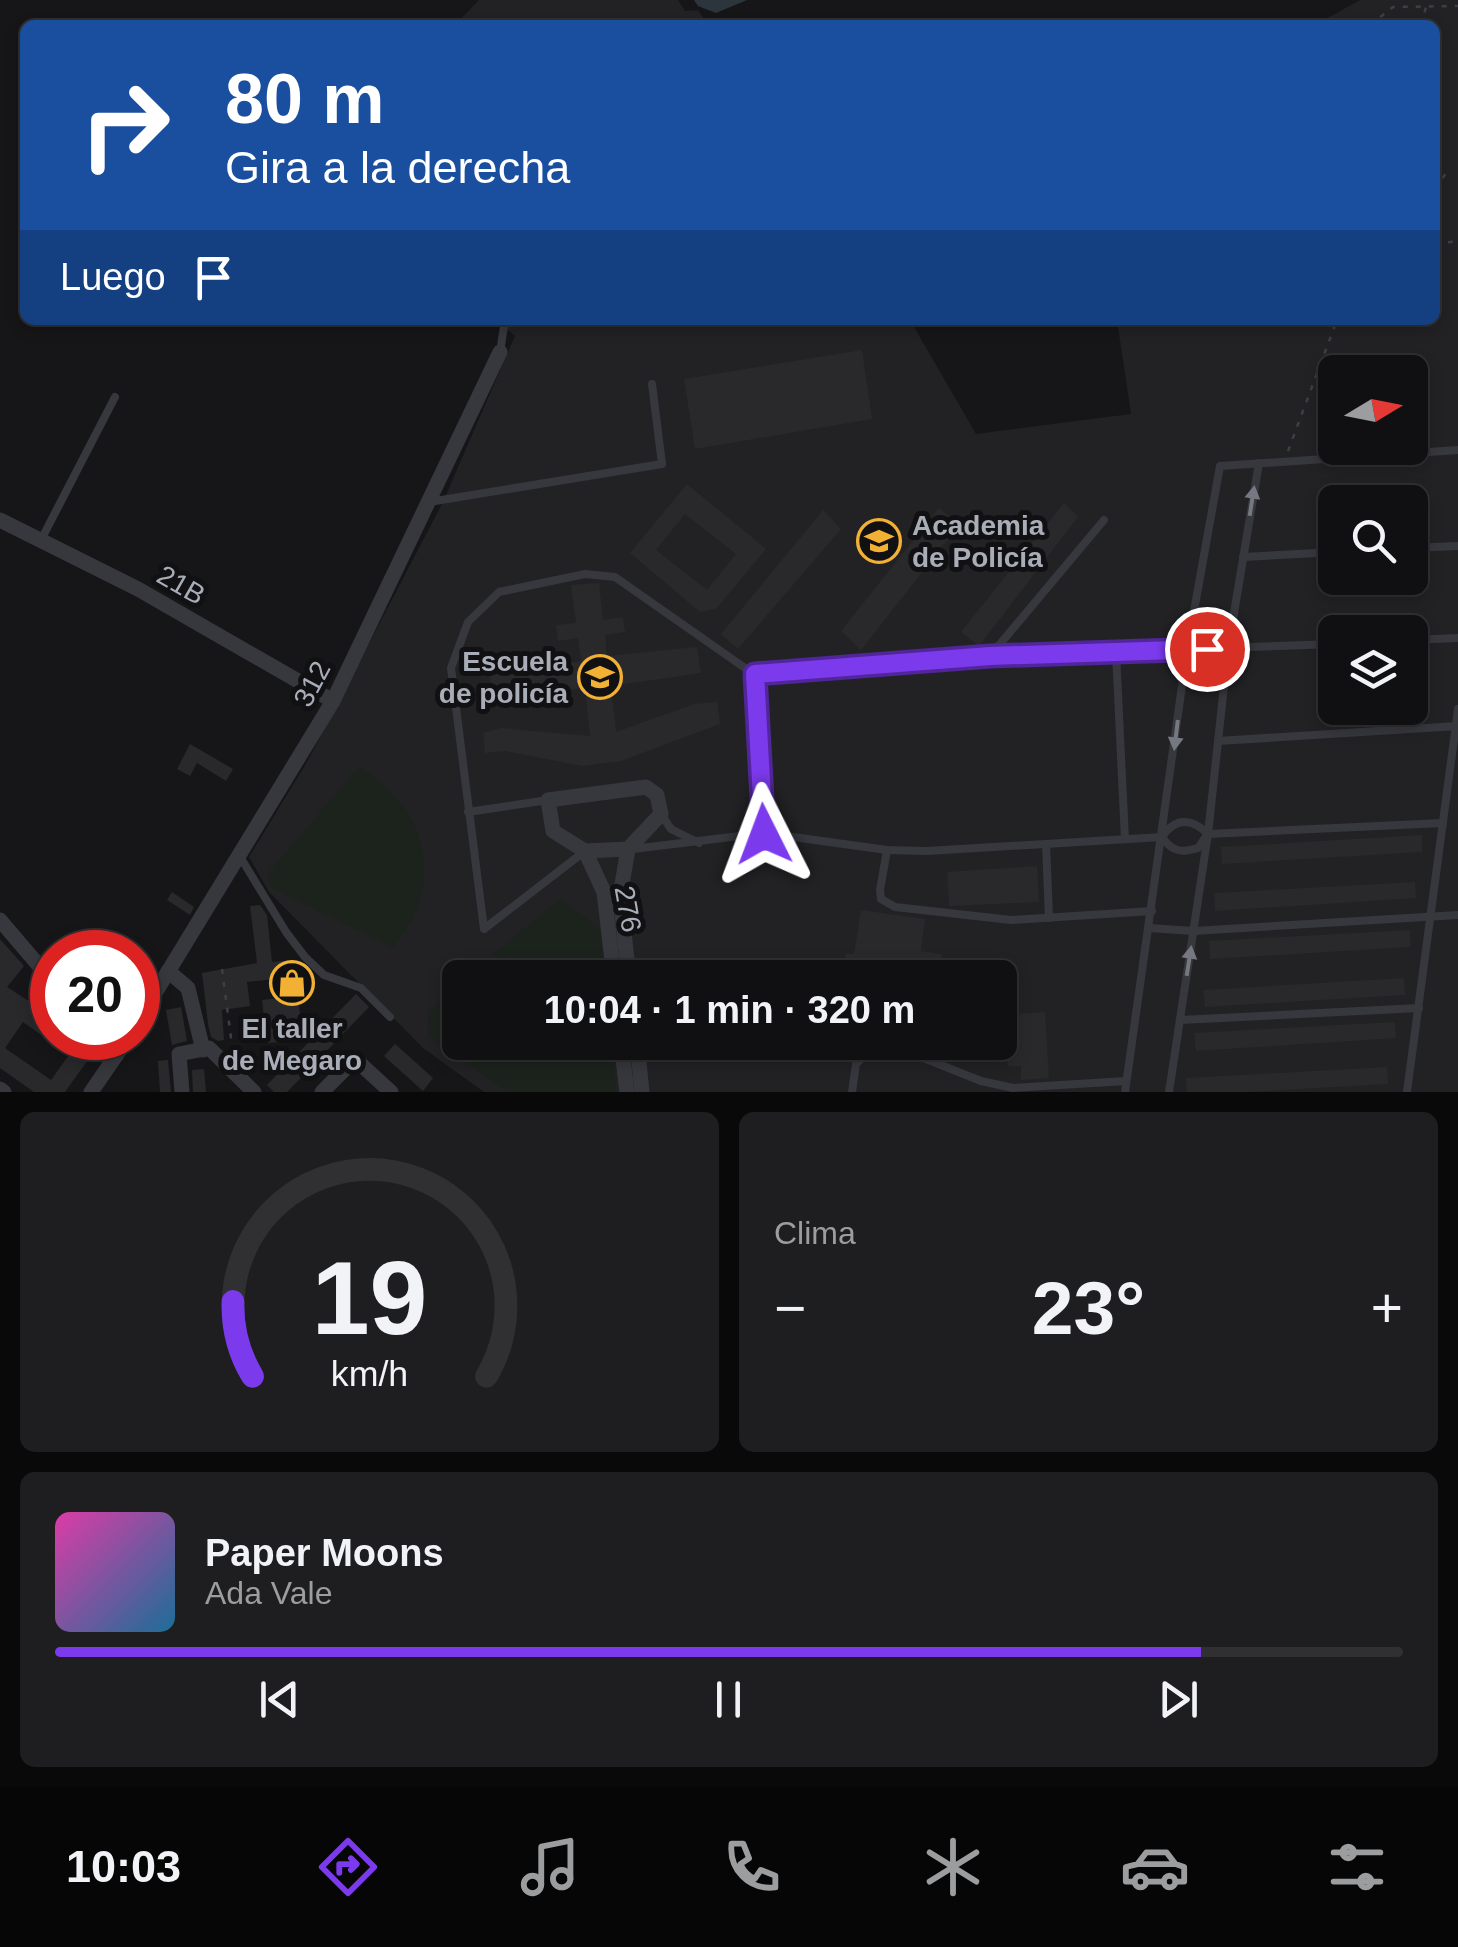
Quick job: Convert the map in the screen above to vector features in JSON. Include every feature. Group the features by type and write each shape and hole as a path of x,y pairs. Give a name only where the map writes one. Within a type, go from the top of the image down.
{"street":[{"name":"312","path":"160,984 334,701 500,352"},
{"name":"21B","path":"0,520 138,590 334,701"},
{"path":"646,787 657,795 660,814 628,849 585,851 554,831 548,800 646,787"},
{"name":"276","path":"627,960 620,896 628,849"},
{"name":"276","path":"585,851 604,892 612,960"},
{"path":"0,920 30,955"},
{"path":"168,971 188,988 203,1050"},
{"path":"182,1092 179,1054 209,1048 254,1092"},
{"path":"322,1092 355,1059 391,1092"},
{"path":"91,1092 113,1060"},
{"path":"623,1060 627,1092"},
{"path":"639,1060 642,1092"}],"lane":[{"path":"500,352 504,325"},
{"path":"428,502 662,464 652,384"},
{"path":"41,540 115,397"},
{"path":"1124,1092 1187,650 1220,466 1458,450"},
{"path":"1168,1092 1208,834 1228,649 1259,462"},
{"path":"990,656 1104,520"},
{"path":"1428,547 1458,546"},
{"path":"1243,557 1318,553"},
{"path":"585,851 484,929 451,668 468,622 500,592 585,574 616,577 755,674 990,656 1318,645"},
{"path":"1428,639 1458,638"},
{"path":"1116,653 1125,839"},
{"path":"755,674 764,834"},
{"path":"1407,1092 1458,709"},
{"path":"1218,740 1457,726"},
{"path":"468,812 548,800"},
{"path":"660,814 671,829 700,843"},
{"path":"628,849 764,834 887,850 1162,837 1176,822 1187,821 1198,824 1208,834 1443,823"},
{"path":"1162,837 1168,846 1182,852 1198,848 1208,834"},
{"path":"1046,844 1049,918"},
{"path":"887,850 881,899 895,907 983,919 1152,911"},
{"path":"239,855 305,957 324,975 361,988 390,1017"},
{"path":"1149,928 1193,930 1458,915"},
{"path":"1180,1020 1419,1008"},
{"path":"852,1092 856,1064 864,1054 921,1057 1014,1088 1126,1082"}],"path":[{"path":"1422,20 1426,5"},
{"path":"1376,20 1393,7 1458,6"},
{"path":"1440,182 1449,169"},
{"path":"1284,461 1335,325"},
{"path":"222,969 236,1074"}],"shaded area":[{"path":"479,0 678,0 685,11 698,10 705,20 460,20"},
{"path":"694,0 747,0 716,13 698,6"},
{"name":"Academia de Policía","path":"1360,0 1458,0 1458,1092 484,1092 423,1048 269,892 249,857 307,762 442,504 515,336 502,325 913,325 976,434 1131,414 1118,325 1440,325 1440,20 1324,20"},
{"path":"359,766 406,811 422,849 422,891 413,918 393,948 271,888 268,873"},
{"path":"560,899 600,928 603,960 486,960"},
{"path":"442,998 442,1047 429,1031 434,1007"},
{"path":"462,1060 613,1060 613,1092 508,1092"}],"building":[{"path":"862,350 872,419 695,449 684,379"},
{"path":"687,484 766,549 716,609 700,612 630,553","holes":["685,514 736,554 707,590 656,550"]},
{"path":"1064,503 1078,517 979,646 961,632"},
{"path":"939,508 959,525 861,650 841,631"},
{"path":"823,510 841,529 738,649 721,634"},
{"path":"599,583 603,620 623,617 625,632 605,635 607,656 697,647 701,673 611,686 616,732 694,704 717,702 720,724 621,761 582,766 505,751 485,753 483,733 501,728 590,736 585,688 493,700 490,673 581,661 578,638 558,641 556,625 576,623 571,585"},
{"path":"190,744 233,769 226,781 197,763 190,776 177,769"},
{"path":"1422,835 1422,852 1222,864 1221,847"},
{"path":"1037,866 1039,902 949,906 947,872"},
{"path":"1415,882 1416,898 1215,911 1214,893"},
{"path":"172,892 194,907 190,915 167,900"},
{"path":"260,905 267,915 272,962 294,960 302,1031 279,1034 280,1042 267,1043 262,1000 286,997 284,978 247,982 250,1006 222,1010 224,1040 218,1041 211,1037 202,973 257,963 250,906"},
{"path":"861,910 925,919 921,951 942,954 941,960 845,960 846,953 854,954"},
{"path":"1410,930 1410,947 1210,959 1209,941"},
{"path":"0,939 24,966 7,987 30,1002 30,1027 23,1022 5,1048 51,1080 65,1060 88,1060 65,1092 34,1092 0,1068"},
{"path":"1404,978 1405,995 1205,1007 1203,990"},
{"path":"356,994 369,1007 287,1092 274,1092 267,1085"},
{"path":"181,1007 187,1041 172,1045 166,1010"},
{"path":"1045,1012 1049,1078 1021,1080 1021,1066 1008,1066 1008,1060 1017,1060 1017,1014"},
{"path":"1395,1022 1396,1038 1196,1051 1194,1033"},
{"path":"395,1044 433,1078 423,1091 384,1056"},
{"path":"168,1060 171,1092 160,1092 158,1061"},
{"path":"1387,1067 1388,1084 1187,1092 1186,1078"},
{"path":"204,1069 206,1092 193,1092 192,1070"}],"place":[{"name":"Academia de Policía","path":"879,541"},
{"name":"Escuela de policía","path":"600,677"},
{"name":"El taller de Megaro","path":"292,983"}],"route":[{"path":"764,834 755,674 990,656 1207,649"}]}
